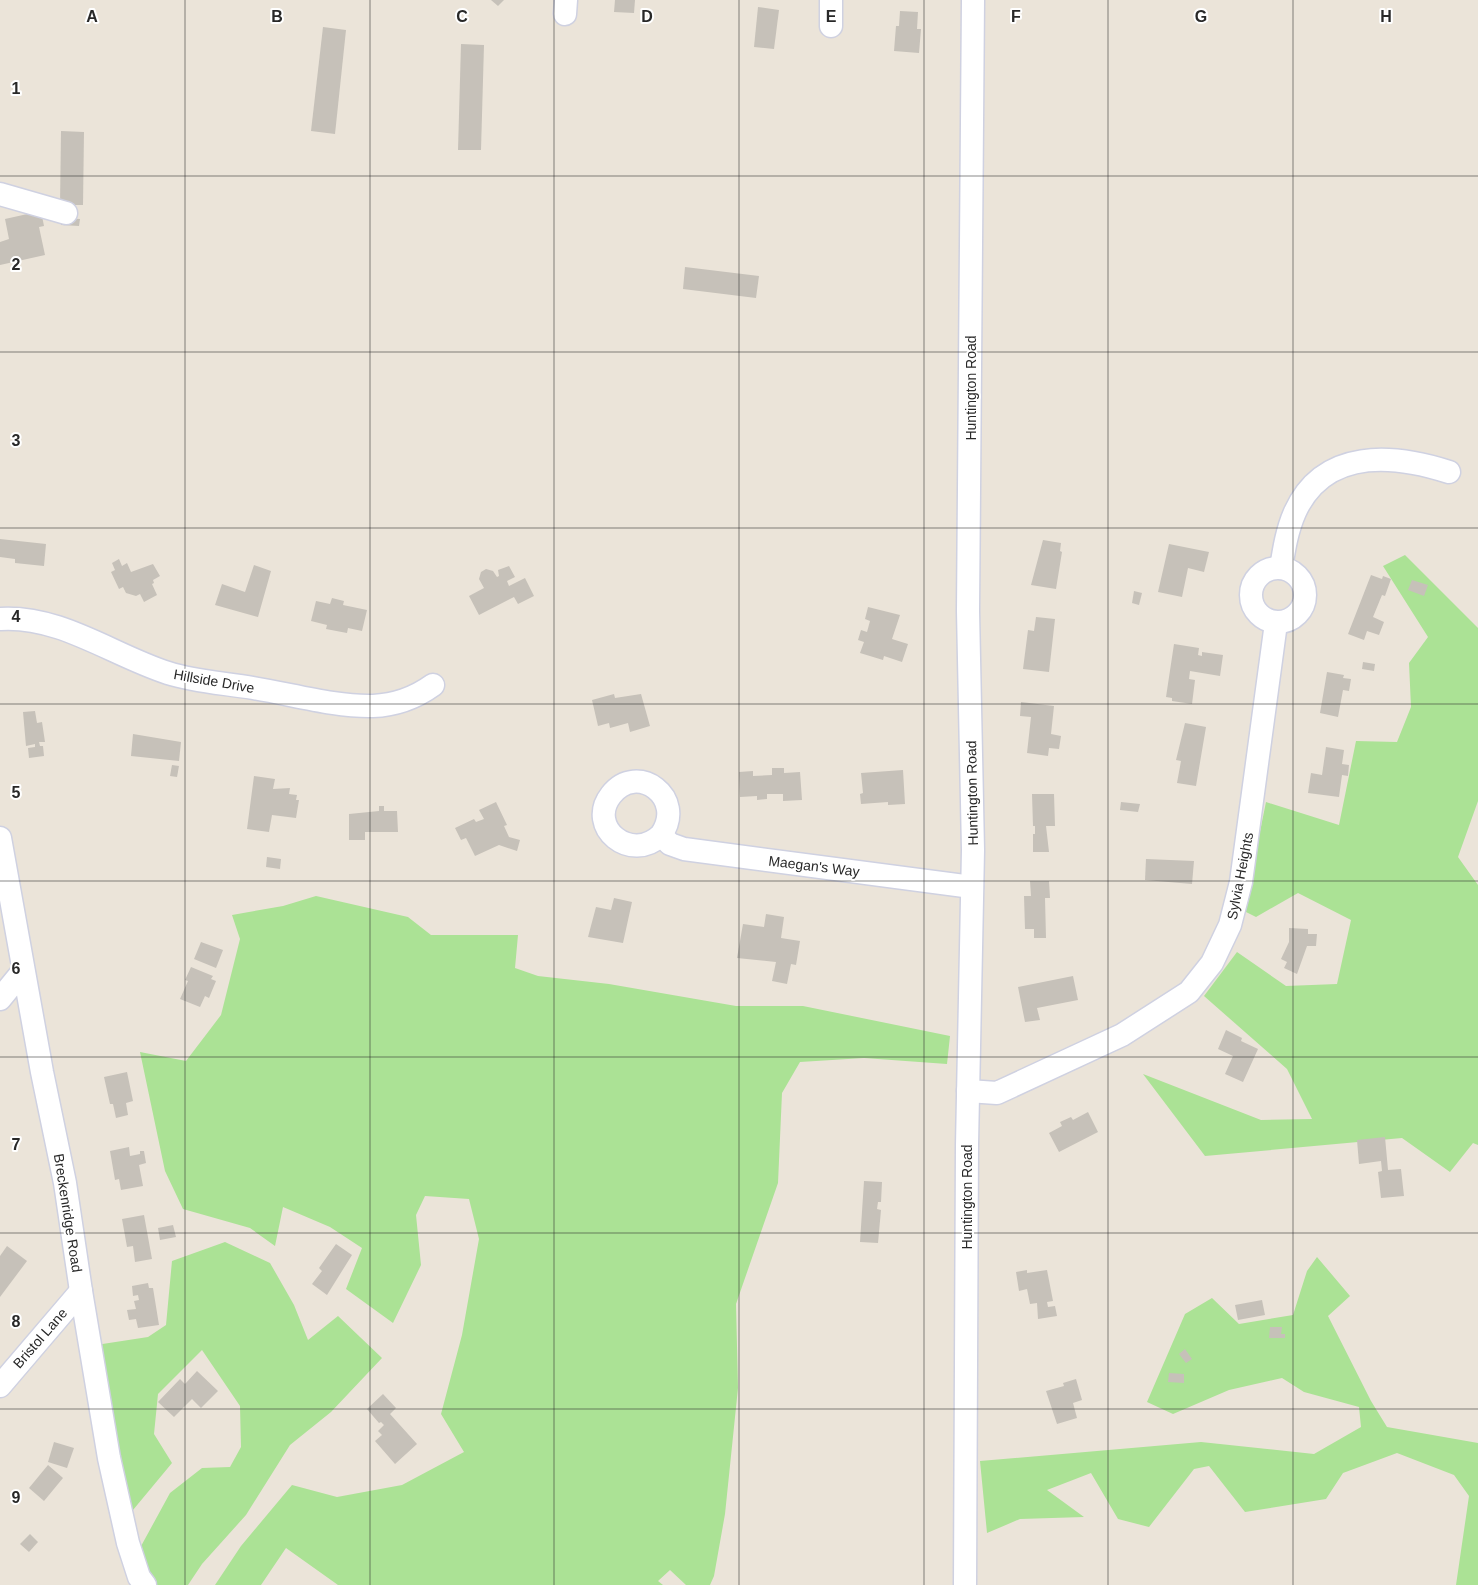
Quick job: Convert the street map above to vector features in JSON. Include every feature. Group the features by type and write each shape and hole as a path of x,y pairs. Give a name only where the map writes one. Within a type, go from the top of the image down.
{"street":[{"path":"831,0 831,26"},
{"name":"Huntington Road","path":"965,1585 968,1091 973,796 968,611 973,0"},
{"path":"0,194 66,213"},
{"path":"1281,568 1286,541 1295,512 1305,496 1328,474 1358,461 1387,458 1412,461 1449,472"},
{"path":"1281,568 1292,571 1300,579 1305,589 1305,600 1300,611 1292,619 1276,622 1262,618 1255,611 1250,592 1256,579 1263,572 1281,568"},
{"name":"Hillside Drive","path":"0,619 17,618 54,626 168,673 200,682 252,687 318,700 373,706 399,702 418,696 433,685"},
{"name":"Sylvia Heights","path":"968,1091 997,1093 1122,1035 1189,992 1212,963 1230,925 1242,882 1276,622"},
{"name":"Maegan's Way","path":"661,835 670,844 684,849 972,887"},
{"name":"Breckenridge Road","path":"0,838 42,1072 66,1183 81,1291 109,1458 126,1536 139,1577 145,1585"},
{"path":"0,999 23,972"},
{"name":"Bristol Lane","path":"0,1386 81,1291"}],"green space":[{"path":"1405,555 1478,628 1478,801 1458,857 1478,885 1478,1145 1473,1143 1450,1172 1402,1138 1205,1156 1143,1074 1261,1120 1312,1119 1287,1069 1204,996 1237,952 1286,986 1337,984 1351,920 1298,893 1256,917 1244,911 1266,802 1339,825 1356,741 1397,742 1411,707 1409,663 1428,637 1383,566"},
{"path":"316,896 408,917 431,935 518,935 515,968 538,976 609,984 736,1006 803,1006 950,1036 947,1064 864,1058 800,1062 782,1093 778,1183 736,1304 738,1388 725,1514 714,1576 710,1585 686,1585 670,1570 658,1581 663,1585 338,1585 286,1548 261,1585 215,1585 241,1546 292,1485 337,1497 402,1485 464,1452 441,1414 462,1335 479,1239 469,1199 425,1196 416,1215 421,1265 393,1323 346,1289 362,1248 330,1227 283,1207 275,1246 250,1228 183,1209 165,1171 140,1052 186,1061 221,1015 240,939 232,915 283,906"},
{"path":"225,1242 270,1263 294,1305 308,1340 338,1316 382,1358 331,1412 290,1445 246,1515 202,1564 188,1585 152,1585 140,1548 170,1493 202,1468 230,1467 241,1447 240,1406 202,1350 158,1394 154,1434 172,1463 133,1510 118,1472 96,1345 148,1337 166,1325 172,1261"},
{"path":"1317,1257 1350,1296 1328,1316 1371,1401 1387,1427 1478,1443 1478,1585 1456,1585 1469,1496 1454,1475 1397,1453 1343,1473 1326,1499 1245,1512 1209,1466 1194,1469 1149,1527 1118,1519 1091,1473 1047,1490 1084,1517 1020,1519 987,1533 980,1461 1201,1442 1314,1454 1361,1427 1359,1407 1304,1392 1282,1378 1229,1390 1173,1414 1147,1402 1185,1314 1212,1298 1239,1324 1293,1315 1307,1271"}],"building":[{"path":"491,0 504,0 498,6"},
{"path":"615,0 635,0 634,13 614,12"},
{"path":"758,7 779,10 774,49 754,47"},
{"path":"900,11 918,12 917,29 921,29 919,53 894,51 896,26 899,26"},
{"path":"323,27 346,30 335,134 311,131"},
{"path":"461,44 484,45 481,150 458,150"},
{"path":"61,131 84,132 83,205 60,205"},
{"path":"41,211 44,226 39,227 45,255 0,265 0,242 9,239 5,219"},
{"path":"62,218 80,219 79,226 61,225"},
{"path":"685,267 759,276 756,298 683,289"},
{"path":"0,539 46,544 44,566 15,563 15,559 0,557"},
{"path":"1043,540 1061,543 1060,551 1062,552 1056,589 1031,585"},
{"path":"1169,544 1209,552 1204,572 1188,568 1182,597 1158,592"},
{"path":"119,559 122,566 127,563 131,572 153,564 160,576 153,580 154,583 152,584 157,595 144,602 140,594 136,596 126,593 123,587 119,589 111,572 115,570 112,563"},
{"path":"254,565 271,571 258,617 215,605 222,584 245,592"},
{"path":"509,566 515,577 507,581 509,586 525,578 534,596 518,604 514,597 479,615 469,596 484,588 479,579 481,572 486,569 493,571 497,577 499,576 498,570"},
{"path":"1371,575 1382,579 1383,576 1391,579 1385,596 1382,595 1373,617 1384,622 1379,635 1367,631 1364,640 1348,634"},
{"path":"1412,580 1428,585 1424,596 1408,590"},
{"path":"1134,591 1142,593 1139,605 1132,603"},
{"path":"332,598 344,601 343,605 367,610 362,631 348,628 347,633 326,629 327,625 311,621 316,601 330,604"},
{"path":"868,607 900,615 892,639 908,644 902,662 884,656 883,660 860,653 864,642 858,640 861,630 867,632 870,621 865,619"},
{"path":"1036,617 1055,619 1049,672 1023,669 1028,630 1034,631"},
{"path":"1174,644 1199,648 1198,655 1202,656 1202,652 1223,655 1220,676 1190,671 1189,679 1195,680 1192,704 1172,701 1172,698 1166,697"},
{"path":"1363,662 1375,664 1374,671 1362,669"},
{"path":"1327,672 1344,675 1343,678 1351,679 1349,691 1343,690 1338,717 1320,713"},
{"path":"614,694 615,698 641,694 650,726 630,732 628,723 610,728 609,723 598,726 592,700"},
{"path":"1021,702 1054,706 1051,734 1061,736 1059,749 1049,748 1048,756 1027,753 1031,717 1020,716"},
{"path":"35,711 37,723 42,722 45,742 39,742 40,746 43,746 44,756 29,758 28,748 35,747 35,744 26,746 23,712"},
{"path":"1185,723 1206,727 1196,786 1177,783 1181,761 1176,760"},
{"path":"133,734 181,742 179,761 131,756"},
{"path":"1326,747 1344,750 1342,764 1349,765 1348,776 1342,775 1339,797 1308,793 1311,773 1322,775"},
{"path":"172,765 179,766 177,777 170,776"},
{"path":"772,768 784,768 784,773 800,772 802,800 783,801 783,794 767,794 767,799 757,800 757,796 740,797 739,772 753,771 753,776 772,775"},
{"path":"903,770 905,804 888,805 888,802 861,804 860,794 863,793 861,773"},
{"path":"254,776 275,779 273,789 290,788 289,794 297,795 296,800 299,800 296,818 272,815 269,832 247,829"},
{"path":"1032,794 1054,794 1055,826 1046,826 1049,852 1033,852 1035,826 1033,826"},
{"path":"496,802 507,825 504,826 509,837 520,840 517,851 499,845 475,856 466,838 461,840 455,828 474,819 476,822 484,819 479,810"},
{"path":"1121,802 1140,804 1138,812 1120,810"},
{"path":"379,806 384,806 384,811 397,811 398,832 365,832 365,840 349,840 349,814 379,811"},
{"path":"267,857 281,859 280,869 266,867"},
{"path":"1146,859 1194,861 1192,884 1145,880"},
{"path":"1030,881 1049,881 1050,898 1045,898 1046,938 1034,938 1034,929 1025,929 1024,896 1031,896"},
{"path":"614,898 632,902 623,943 588,937 596,907 611,910"},
{"path":"766,914 784,917 781,938 800,941 796,965 791,964 787,984 772,981 776,962 737,958 743,924 764,927"},
{"path":"1289,928 1308,929 1308,934 1317,934 1316,946 1307,946 1297,974 1284,968 1287,962 1281,959 1289,942"},
{"path":"201,942 223,950 216,968 194,959"},
{"path":"191,967 213,976 211,979 216,981 209,998 205,996 200,1007 180,999 188,981 185,980"},
{"path":"1073,976 1078,1000 1037,1008 1040,1020 1025,1022 1018,987"},
{"path":"1226,1030 1242,1038 1241,1041 1258,1049 1243,1082 1225,1074 1233,1056 1218,1049"},
{"path":"127,1072 133,1101 126,1103 128,1115 116,1118 113,1104 110,1104 104,1077"},
{"path":"1088,1112 1098,1132 1059,1152 1049,1133 1062,1126 1060,1122 1071,1117 1073,1120"},
{"path":"1385,1137 1388,1170 1401,1169 1404,1196 1381,1198 1378,1172 1382,1171 1381,1161 1359,1164 1357,1140"},
{"path":"129,1147 130,1156 144,1151 146,1163 139,1165 143,1186 121,1190 119,1179 115,1180 110,1151"},
{"path":"864,1181 882,1182 881,1202 878,1202 877,1209 881,1210 878,1243 860,1242"},
{"path":"144,1215 152,1259 135,1262 133,1246 127,1247 122,1219"},
{"path":"173,1225 176,1237 160,1240 158,1228"},
{"path":"336,1244 352,1255 327,1295 312,1284 322,1271 319,1268"},
{"path":"7,1246 27,1261 0,1297 0,1256"},
{"path":"1027,1270 1027,1273 1047,1270 1053,1301 1047,1302 1048,1307 1055,1306 1057,1316 1038,1319 1037,1303 1030,1304 1027,1289 1019,1291 1016,1272"},
{"path":"148,1283 149,1288 153,1288 159,1325 138,1328 136,1319 129,1320 127,1310 136,1309 134,1301 139,1300 138,1295 133,1296 132,1286"},
{"path":"1262,1300 1265,1315 1238,1320 1235,1305"},
{"path":"1270,1327 1282,1327 1281,1334 1285,1334 1285,1338 1269,1338"},
{"path":"1185,1349 1192,1359 1186,1363 1179,1354"},
{"path":"197,1371 218,1391 201,1408 192,1399 174,1417 158,1402 180,1379 185,1384"},
{"path":"1169,1373 1184,1374 1184,1383 1168,1382"},
{"path":"1076,1379 1082,1400 1073,1403 1077,1418 1057,1424 1046,1391 1064,1386 1063,1383"},
{"path":"383,1394 396,1408 390,1414 417,1444 395,1464 375,1441 382,1435 378,1431 384,1425 381,1422 379,1423 367,1409"},
{"path":"54,1442 74,1448 67,1468 48,1462"},
{"path":"48,1465 63,1478 44,1501 29,1488"},
{"path":"30,1534 38,1542 29,1552 20,1544"}]}
